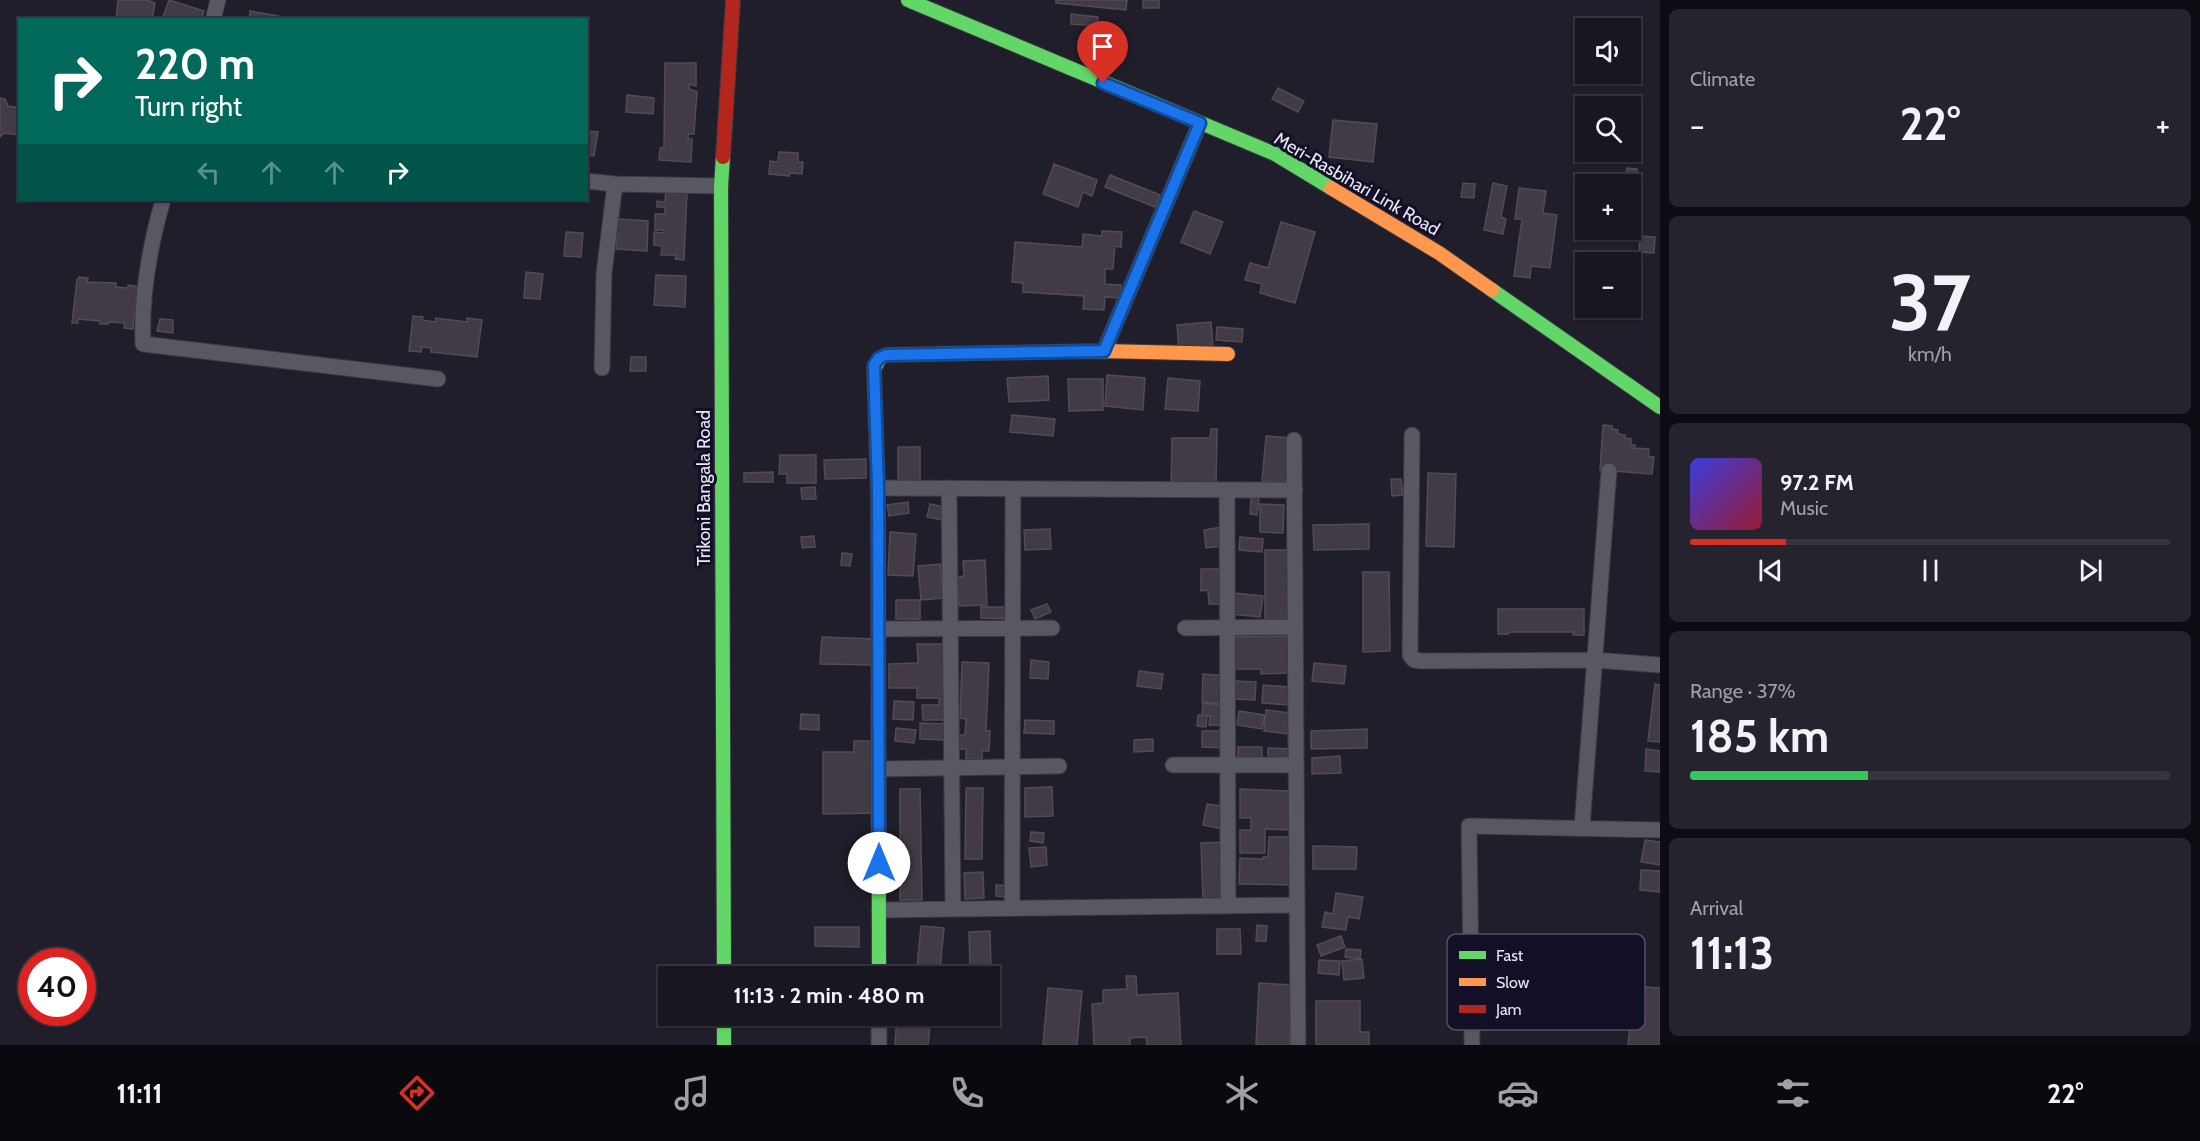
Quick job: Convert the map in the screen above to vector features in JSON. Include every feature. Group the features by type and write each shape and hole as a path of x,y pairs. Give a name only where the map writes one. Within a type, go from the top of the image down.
{"street":[{"path":"214,18 218,0"},
{"name":"Trikoni Bangala Road","path":"724,966 721,186 733,0"},
{"name":"Meri-Rasbihari Link Road","path":"908,0 1275,154 1439,253 1660,407"},
{"path":"1104,351 1200,123"},
{"path":"588,180 615,184 721,186"},
{"path":"602,368 604,273 615,184"},
{"path":"164,201 154,232 142,319 143,344 438,379"},
{"path":"879,966 878,488 874,372 876,362 886,355 1104,351 1228,354"},
{"path":"1412,435 1410,655 1414,660 1421,662 1595,660 1660,664"},
{"path":"1294,440 1298,1045"},
{"path":"1582,827 1609,471"},
{"path":"878,488 1295,490"},
{"path":"949,489 953,909"},
{"path":"1012,908 1013,489"},
{"path":"1227,490 1228,906"},
{"path":"1185,628 1295,627"},
{"path":"879,629 1052,628"},
{"path":"1173,765 1296,765"},
{"path":"879,769 1059,766"},
{"path":"1470,934 1469,826 1660,830"},
{"path":"879,910 1297,905"},
{"path":"724,1026 724,1045"},
{"path":"879,1026 879,1045"},
{"path":"1472,1030 1472,1045"}],"building":[{"path":"118,0 147,0 155,3 152,18 116,18"},
{"path":"169,0 204,11 202,18 163,18"},
{"path":"1056,0 1127,0 1126,10 1056,3"},
{"path":"1143,0 1159,0 1159,8 1143,8"},
{"path":"250,11 278,16 278,18 249,18"},
{"path":"1071,14 1098,17 1097,26 1071,24"},
{"path":"665,63 696,63 696,86 689,84 689,89 697,92 694,134 688,134 688,139 692,139 691,162 659,160 660,148 664,147"},
{"path":"1278,88 1304,101 1298,112 1272,99"},
{"path":"627,95 654,98 653,114 626,112"},
{"path":"0,98 5,99 8,106 18,108 18,135 4,133 0,137"},
{"path":"1333,120 1377,124 1373,162 1329,157"},
{"path":"588,131 598,132 594,156 588,155"},
{"path":"779,152 798,153 798,162 803,162 802,174 790,173 789,176 769,174 770,161 778,162"},
{"path":"1054,164 1097,180 1092,196 1083,192 1078,207 1043,194"},
{"path":"1627,168 1637,169 1636,174 1626,174"},
{"path":"1110,175 1160,195 1155,207 1105,187"},
{"path":"1463,183 1475,184 1474,198 1461,197"},
{"path":"1493,183 1507,186 1501,217 1506,219 1503,234 1484,230"},
{"path":"1519,188 1546,191 1543,213 1557,215 1550,268 1531,266 1530,278 1514,276 1522,219 1515,219"},
{"path":"666,191 687,192 684,260 675,259 676,255 661,255 662,246 654,245 654,232 664,233 664,230 655,230 655,214 665,214 665,207 657,207 657,201 665,202"},
{"path":"1194,211 1223,222 1210,254 1181,242"},
{"path":"618,219 648,221 647,251 616,249"},
{"path":"1281,222 1315,232 1295,303 1260,293 1262,284 1245,280 1250,263 1268,268"},
{"path":"1102,231 1122,232 1121,247 1115,246 1113,269 1105,269 1105,284 1121,285 1120,298 1105,297 1104,310 1083,309 1084,296 1023,292 1023,283 1012,282 1015,242 1082,247 1083,234 1102,236"},
{"path":"566,232 583,233 581,257 564,256"},
{"path":"1641,236 1655,237 1654,253 1639,252"},
{"path":"526,272 543,274 540,299 524,298"},
{"path":"656,275 686,276 685,307 654,305"},
{"path":"79,277 88,278 87,282 116,283 116,287 135,286 137,288 133,329 124,328 125,323 100,324 100,321 78,319 78,323 72,323"},
{"path":"413,316 435,322 436,318 467,322 467,318 482,320 477,357 431,352 431,348 422,347 421,352 409,351"},
{"path":"160,319 173,320 173,333 157,331"},
{"path":"1211,322 1213,348 1179,351 1177,325"},
{"path":"1217,327 1243,329 1242,342 1216,340"},
{"path":"631,357 646,357 646,371 630,371"},
{"path":"1107,375 1145,378 1143,410 1105,406"},
{"path":"1048,376 1049,400 1009,402 1007,378"},
{"path":"1168,378 1200,381 1198,411 1165,409"},
{"path":"1068,379 1103,379 1103,410 1069,411"},
{"path":"1012,415 1055,419 1053,436 1010,432"},
{"path":"1603,425 1612,426 1612,429 1618,430 1618,434 1631,439 1631,445 1635,445 1634,448 1649,449 1648,456 1654,457 1652,474 1600,470"},
{"path":"1211,429 1217,429 1216,487 1171,486 1172,438 1210,438"},
{"path":"1266,436 1290,438 1286,483 1262,481"},
{"path":"898,447 920,447 920,482 898,482"},
{"path":"780,455 816,455 816,483 787,483 787,474 779,474"},
{"path":"866,459 866,478 825,479 824,460"},
{"path":"773,472 773,482 744,482 744,473"},
{"path":"1428,473 1456,474 1454,547 1426,546"},
{"path":"1391,479 1401,479 1403,495 1392,496"},
{"path":"815,487 816,499 802,499 801,488"},
{"path":"1251,498 1259,498 1257,515 1250,514"},
{"path":"908,502 909,513 889,516 887,505"},
{"path":"930,504 945,507 943,520 927,517"},
{"path":"1260,504 1284,505 1283,533 1260,532"},
{"path":"1369,524 1369,549 1314,550 1313,525"},
{"path":"1221,527 1224,546 1206,548 1204,530"},
{"path":"1050,529 1051,549 1025,550 1024,530"},
{"path":"890,532 916,534 913,576 888,575"},
{"path":"814,536 815,547 802,548 801,537"},
{"path":"1240,537 1263,539 1262,552 1239,550"},
{"path":"1265,550 1291,550 1290,625 1265,625"},
{"path":"842,553 852,554 850,566 841,565"},
{"path":"985,560 987,605 959,606 957,577 964,576 963,561"},
{"path":"940,564 943,598 921,600 918,566"},
{"path":"1201,569 1224,569 1225,604 1209,604 1208,590 1201,591"},
{"path":"1363,572 1389,572 1390,651 1363,652"},
{"path":"1234,593 1263,596 1260,617 1231,614"},
{"path":"896,600 920,600 920,619 896,619"},
{"path":"1047,604 1051,612 1035,619 1031,610"},
{"path":"981,607 1008,607 1008,619 981,618"},
{"path":"1498,609 1584,609 1584,635 1573,635 1574,632 1498,634"},
{"path":"1287,636 1289,673 1261,674 1261,669 1230,669 1229,637"},
{"path":"822,637 875,639 874,665 820,664"},
{"path":"917,644 946,644 948,720 923,720 922,705 939,705 939,698 917,698 917,688 889,688 889,664 918,663"},
{"path":"1031,660 1049,662 1048,679 1030,678"},
{"path":"962,662 989,663 986,731 990,731 989,751 982,751 982,759 966,759 966,749 958,749 959,735 965,735 966,719 960,718"},
{"path":"1314,663 1346,666 1344,684 1312,681"},
{"path":"1139,671 1163,674 1161,689 1137,686"},
{"path":"1203,674 1226,676 1223,704 1202,702"},
{"path":"1236,681 1256,682 1255,700 1235,699"},
{"path":"1655,684 1660,685 1660,742 1648,741"},
{"path":"1263,685 1290,687 1288,705 1262,703"},
{"path":"894,701 914,702 913,720 893,719"},
{"path":"1203,703 1224,705 1226,726 1209,725 1210,716 1202,715"},
{"path":"1266,710 1290,713 1288,734 1264,731"},
{"path":"1239,711 1265,715 1262,729 1237,725"},
{"path":"801,714 819,715 819,730 800,729"},
{"path":"1198,715 1207,716 1206,727 1197,726"},
{"path":"1025,720 1054,721 1054,734 1024,733"},
{"path":"920,723 947,724 946,740 920,739"},
{"path":"896,728 916,730 914,743 895,741"},
{"path":"1367,729 1367,748 1311,749 1311,731"},
{"path":"1202,731 1224,731 1224,748 1202,747"},
{"path":"1153,739 1153,751 1134,752 1134,740"},
{"path":"854,741 873,741 875,813 823,814 823,752 854,752"},
{"path":"1238,747 1262,747 1262,761 1238,762"},
{"path":"1268,748 1293,749 1293,763 1268,762"},
{"path":"1646,749 1660,751 1660,772 1645,771"},
{"path":"1340,756 1341,773 1312,774 1312,758"},
{"path":"1052,787 1053,816 1025,817 1025,788"},
{"path":"966,788 983,788 982,859 965,859"},
{"path":"900,789 920,789 922,900 900,900"},
{"path":"1240,789 1291,791 1290,830 1265,829 1265,853 1240,853 1240,830 1251,830 1251,818 1240,818"},
{"path":"1207,804 1228,807 1224,829 1203,825"},
{"path":"1031,832 1044,833 1043,843 1030,841"},
{"path":"1269,837 1294,837 1293,885 1239,884 1240,858 1263,859 1263,857 1268,857"},
{"path":"1645,840 1660,842 1660,865 1641,862"},
{"path":"1225,842 1225,899 1203,900 1201,843"},
{"path":"1313,846 1357,847 1356,869 1313,869"},
{"path":"1046,847 1047,865 1031,867 1029,848"},
{"path":"1641,870 1660,871 1660,892 1640,890"},
{"path":"983,872 984,898 965,899 964,873"},
{"path":"996,885 1012,886 1012,897 996,896"},
{"path":"1336,893 1363,897 1359,919 1348,917 1346,930 1322,927 1325,912 1333,914"},
{"path":"1257,925 1267,926 1266,941 1256,941"},
{"path":"921,926 944,928 940,966 917,966"},
{"path":"815,927 859,927 859,947 815,946"},
{"path":"1217,929 1240,929 1241,954 1217,954"},
{"path":"990,931 991,966 970,966 969,932"},
{"path":"1341,936 1345,947 1321,956 1317,945"},
{"path":"1346,949 1361,950 1360,959 1345,957"},
{"path":"1362,959 1364,978 1344,980 1342,961"},
{"path":"1319,960 1340,961 1339,975 1318,973"},
{"path":"1126,976 1136,976 1137,995 1178,993 1181,1045 1147,1045 1146,1037 1130,1038 1130,1045 1094,1045 1092,1004 1103,1003 1103,990 1127,989"},
{"path":"1259,983 1293,985 1289,1045 1256,1045"},
{"path":"1645,987 1660,988 1660,1045 1628,1045 1630,1030 1645,1030"},
{"path":"1048,988 1082,991 1077,1045 1043,1045"},
{"path":"1316,1001 1360,1001 1360,1032 1369,1032 1369,1045 1316,1045"},
{"path":"896,1026 930,1026 928,1045 895,1045"}],"traffic: fast":[{"path":"908,0 1275,154 1331,188"},
{"path":"723,157 721,186 724,966"},
{"path":"1492,290 1660,407"},
{"path":"879,966 878,488 874,369 879,359 886,355 982,353"},
{"path":"724,1026 724,1045"}],"traffic: slow":[{"path":"1331,188 1439,253 1492,290"},
{"path":"982,353 1104,351 1228,354"}],"traffic: jam":[{"path":"723,157 733,0"}],"route":[{"path":"879,863 878,488 874,365 879,358 886,355 1104,351 1200,123 1103,83"}]}
